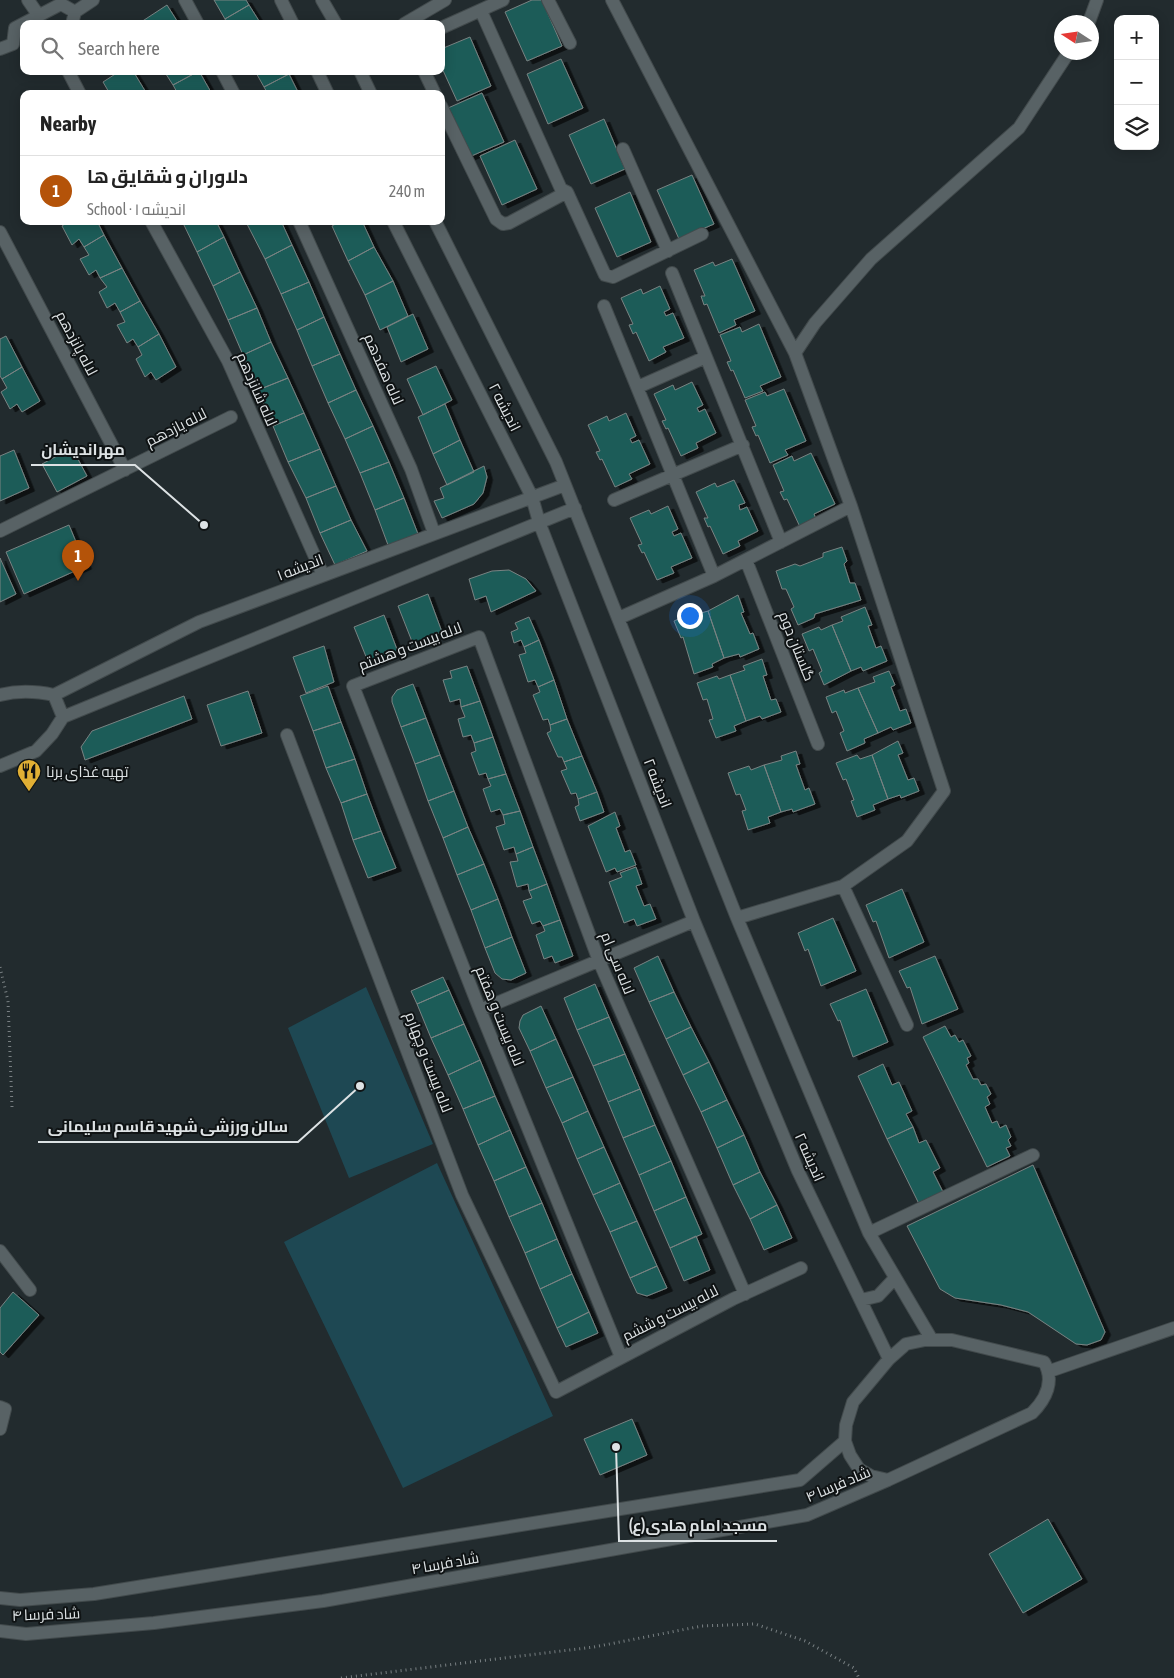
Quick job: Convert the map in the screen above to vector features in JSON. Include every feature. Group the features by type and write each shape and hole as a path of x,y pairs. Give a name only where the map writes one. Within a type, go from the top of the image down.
{"street":[{"path":"28,0 39,16"},
{"path":"31,20 61,4 73,18 93,0"},
{"path":"185,0 196,20"},
{"path":"281,0 291,20"},
{"path":"322,0 334,20"},
{"path":"411,20 445,0"},
{"path":"445,26 503,0"},
{"path":"548,0 570,43"},
{"path":"612,0 795,353 851,506 944,791 907,841 843,886 737,918"},
{"path":"1092,15 1097,0"},
{"path":"481,11 561,189 567,192 605,275 613,277 702,234"},
{"path":"0,49 18,45 15,28 20,26"},
{"path":"795,353 815,323 871,259 1019,128 1064,60"},
{"path":"70,75 78,90"},
{"path":"224,75 232,90"},
{"path":"319,75 326,90"},
{"path":"362,75 369,90"},
{"path":"426,75 433,90"},
{"path":"445,114 496,219 503,224 509,223 567,192"},
{"path":"623,149 668,251"},
{"name":"لاله شانزدهم","path":"152,225 228,361 323,576"},
{"name":"لاله هفدهم","path":"302,225 411,469 434,533"},
{"name":"اندیشه ۲","path":"395,225 532,497 539,522 694,921 798,1171 889,1358"},
{"name":"اندیشه ۲","path":"437,225 556,462 737,918 869,1233 932,1340"},
{"name":"لاله پانزدهم","path":"0,232 126,470"},
{"path":"672,273 781,542"},
{"path":"604,306 714,576"},
{"path":"638,387 706,357"},
{"name":"لاله یازدهم","path":"0,531 232,417"},
{"path":"614,500 743,445"},
{"name":"اندیشه ۱","path":"54,695 199,622 565,485"},
{"path":"619,618 714,576 851,506"},
{"path":"0,766 36,751 52,734 63,717 575,508"},
{"name":"گلستان دوم","path":"746,560 818,744"},
{"name":"لاله بیست و هشتم","path":"353,686 479,637"},
{"name":"لاله سی ام","path":"479,637 599,961 745,1294"},
{"name":"لاله بیست و هفتم","path":"353,686 480,1010 621,1357"},
{"path":"0,695 12,692 34,691 54,695 63,717"},
{"name":"لاله بیست و چهارم","path":"288,736 462,1195 556,1392"},
{"path":"843,886 907,1025"},
{"path":"480,1010 694,921"},
{"path":"869,1233 1033,1155"},
{"path":"0,1251 30,1290"},
{"name":"لاله بیست و ششم","path":"556,1392 745,1294 801,1268"},
{"path":"861,1300 878,1296 895,1278"},
{"path":"888,1480 871,1476 859,1469 845,1442 846,1425 853,1402 889,1358 906,1344 932,1340 952,1340 1044,1362 1050,1371 1174,1328"},
{"name":"شاد فرسا ۴","path":"0,1631 26,1634 154,1623 323,1601 807,1515 888,1480 1032,1413 1046,1395 1050,1371"},
{"path":"0,1429 2,1408"},
{"name":"شاد فرسا ۴","path":"0,1598 20,1600 94,1594 800,1480 845,1442"}],"path":[{"path":"0,967 8,1001 12,1107"},
{"path":"340,1678 594,1646 702,1626 755,1624 805,1641 854,1668 859,1678"}],"shaded area":[{"path":"366,987 433,1144 349,1178 288,1028"},
{"path":"437,1163 553,1416 403,1488 284,1242"}],"building":[{"path":"214,0 246,0 249,5 225,19"},
{"path":"532,0 542,0 562,46 527,61 505,12"},
{"path":"167,5 176,20 144,20"},
{"path":"249,5 258,20 225,20"},
{"path":"470,37 491,86 457,101 445,75 445,47"},
{"path":"561,59 583,108 548,124 527,74"},
{"path":"114,75 135,75 145,90 108,90 103,82"},
{"path":"167,75 192,75 173,85"},
{"path":"192,75 201,75 210,90 176,90 173,85"},
{"path":"257,75 287,75 264,87"},
{"path":"290,75 297,90 266,90 264,87"},
{"path":"482,93 504,142 469,157 448,108"},
{"path":"604,119 625,169 591,184 569,135"},
{"path":"515,140 537,189 502,205 480,156"},
{"path":"692,175 714,224 679,239 657,190"},
{"path":"630,192 651,242 617,257 595,208"},
{"path":"99,225 104,235 84,247 79,239 72,245 62,226"},
{"path":"184,225 218,225 224,237 197,252"},
{"path":"248,225 283,225 292,245 265,259"},
{"path":"364,225 374,247 348,261 332,226"},
{"path":"104,235 122,268 100,278 96,270 89,275 80,259 89,255 84,247"},
{"path":"224,237 240,272 213,286 197,252"},
{"path":"292,245 309,282 281,294 265,259"},
{"path":"374,247 393,281 365,295 348,261"},
{"path":"732,259 755,311 734,320 736,325 719,333 707,304 704,305 701,296 705,296 694,270 713,262 715,266"},
{"path":"122,268 140,301 120,312 115,303 107,308 99,292 107,287 100,278"},
{"path":"240,272 257,308 228,320 213,286"},
{"path":"393,281 408,316 380,330 365,295"},
{"path":"309,282 324,317 297,330 281,294"},
{"path":"660,286 670,309 664,312 666,316 673,313 684,338 663,347 666,352 649,361 636,332 633,334 629,325 633,324 621,298 641,289 643,294"},
{"path":"140,301 159,334 138,347 133,339 127,343 117,325 125,322 120,312"},
{"path":"257,308 271,342 243,355 228,320"},
{"path":"413,314 428,349 401,362 387,327"},
{"path":"324,317 340,354 312,366 297,330"},
{"path":"759,324 781,377 760,386 763,391 745,398 733,370 731,371 727,362 731,361 720,335 740,327 742,332"},
{"path":"159,334 176,367 156,380 151,372 145,377 136,359 142,355 138,347"},
{"path":"6,336 22,367 2,379 0,376 0,339"},
{"path":"271,342 288,378 258,390 243,355"},
{"path":"340,354 356,390 328,403 312,366"},
{"path":"436,366 452,400 423,415 407,379"},
{"path":"22,367 40,401 22,412 17,404 10,409 1,392 7,388 2,379"},
{"path":"288,378 304,413 273,426 258,390"},
{"path":"692,382 703,405 697,408 699,412 705,409 716,433 696,443 698,448 681,456 668,428 666,429 662,421 666,420 654,394 673,385 675,390"},
{"path":"784,389 806,441 785,450 788,455 770,463 758,435 756,436 752,427 756,426 745,400 765,392 767,396"},
{"path":"356,390 373,426 345,439 328,403"},
{"path":"445,404 460,440 433,454 418,417"},
{"path":"304,413 320,449 288,462 273,426"},
{"path":"626,413 636,436 630,439 632,443 639,440 650,464 629,474 632,479 615,487 602,459 600,460 596,452 600,451 588,425 607,416 609,421"},
{"path":"373,426 389,462 360,473 345,439"},
{"path":"460,440 474,472 447,485 433,454"},
{"path":"72,448 87,476 57,492 42,464"},
{"path":"320,449 336,486 306,498 288,462"},
{"path":"14,450 29,488 0,501 0,456"},
{"path":"811,453 835,504 814,514 816,519 800,527 787,499 784,500 780,492 784,491 773,465 792,456 794,461"},
{"path":"389,462 404,498 375,510 360,473"},
{"path":"484,466 487,477 483,493 474,504 442,518 434,501 444,498 440,488"},
{"path":"734,480 745,503 739,505 740,510 747,507 758,531 738,541 740,546 723,554 710,526 708,527 704,518 708,518 696,492 715,483 717,487"},
{"path":"336,486 351,520 320,533 306,498"},
{"path":"404,498 418,534 388,545 375,510"},
{"path":"668,506 678,529 672,532 674,536 681,533 692,558 671,567 674,573 657,580 644,552 642,553 638,545 642,544 630,518 649,510 651,514"},
{"path":"351,520 367,551 335,565 320,533"},
{"path":"69,525 86,566 24,594 6,552"},
{"path":"842,547 847,561 844,564 850,583 855,583 861,600 815,614 814,618 798,625 791,609 794,607 786,589 782,589 776,571 795,564 800,566 823,557 823,553"},
{"path":"0,558 16,594 0,602"},
{"path":"509,570 526,579 536,591 491,612 486,596 475,600 469,579 492,571"},
{"path":"428,594 442,632 413,644 398,606"},
{"path":"738,595 744,612 741,613 750,634 753,633 759,649 740,657 739,654 724,658 708,611"},
{"path":"865,607 872,625 868,626 876,648 881,646 887,661 863,671 861,667 851,671 832,625 843,621 841,617"},
{"path":"708,611 724,658 712,664 713,667 694,674 683,637 681,638 674,621 692,613 694,615"},
{"path":"384,615 398,652 369,664 354,627"},
{"path":"529,617 539,640 524,647 521,640 514,643 511,632 518,629 515,623"},
{"path":"832,625 851,671 824,685 819,673 822,671 813,649 809,651 802,634 819,627 821,630"},
{"path":"539,640 554,680 538,687 535,680 528,682 519,655 526,653 524,647"},
{"path":"324,646 334,682 306,693 293,657"},
{"path":"762,659 767,675 763,676 771,700 776,699 781,712 762,719 760,716 746,721 730,675 745,670 743,666"},
{"path":"467,666 480,701 461,707 460,699 450,702 443,680 452,678 450,671"},
{"path":"889,671 895,685 891,687 900,711 906,709 911,723 893,730 891,727 878,733 858,688 875,682 873,677"},
{"path":"730,675 746,721 734,726 736,731 716,738 709,720 713,719 707,699 703,700 697,683 717,676 719,679"},
{"path":"554,680 567,719 550,725 548,719 543,720 533,695 540,692 538,687"},
{"path":"413,684 426,718 401,727 392,697 397,690"},
{"path":"328,686 341,722 313,731 300,696"},
{"path":"858,688 878,733 864,739 865,743 847,751 840,733 844,731 836,711 832,713 826,697 844,690 845,693"},
{"path":"248,691 262,733 221,746 207,705"},
{"path":"184,696 192,719 85,760 81,747 92,731"},
{"path":"480,701 493,737 474,743 471,735 463,737 458,719 465,717 461,707"},
{"path":"426,718 440,755 415,764 401,727"},
{"path":"567,719 582,756 564,762 562,757 558,757 547,733 551,731 550,725"},
{"path":"341,722 355,759 326,768 313,731"},
{"path":"493,737 506,774 488,779 486,773 479,775 471,753 476,751 474,743"},
{"path":"898,741 903,753 898,755 908,780 914,778 919,791 901,798 900,795 888,799 872,755"},
{"path":"796,751 800,764 796,765 805,790 809,788 815,804 793,812 792,809 781,812 764,765 782,760 781,756"},
{"path":"440,755 454,791 428,801 415,764"},
{"path":"857,755 860,759 872,755 888,799 873,805 875,810 857,817 851,801 854,800 846,779 843,780 836,763"},
{"path":"582,756 597,792 578,799 576,793 571,794 561,771 567,769 564,762"},
{"path":"355,759 367,794 341,803 326,768"},
{"path":"764,765 781,812 768,817 770,823 748,830 742,811 746,810 740,794 736,795 728,773 749,766 751,770"},
{"path":"506,774 520,811 503,815 500,809 491,812 483,789 491,786 488,779"},
{"path":"454,791 468,827 443,838 428,801"},
{"path":"597,792 604,812 580,821 575,807 579,805 578,799"},
{"path":"367,794 381,831 353,840 341,803"},
{"path":"520,811 533,847 516,854 514,847 504,850 496,827 505,824 503,815"},
{"path":"615,812 620,826 616,828 625,852 630,850 636,865 617,872 615,868 606,872 588,826"},
{"path":"468,827 484,864 457,875 443,838"},
{"path":"381,831 396,868 368,878 353,840"},
{"path":"533,847 547,884 529,891 528,884 517,887 510,862 518,861 516,854"},
{"path":"484,864 498,899 471,910 457,875"},
{"path":"636,867 642,884 636,886 644,906 650,904 656,919 637,926 634,919 624,923 609,882 622,877 620,873"},
{"path":"547,884 560,920 543,926 540,921 532,924 523,901 532,898 529,891"},
{"path":"902,889 924,942 889,958 876,921 873,922 866,905"},
{"path":"498,899 512,937 485,948 471,910"},
{"path":"833,918 856,971 821,986 808,949 805,951 798,933"},
{"path":"560,920 573,956 555,963 552,956 544,959 536,935 545,931 543,926"},
{"path":"512,937 526,973 511,980 502,979 495,973 485,948"},
{"path":"658,956 674,992 649,1002 634,968"},
{"path":"935,956 958,1009 922,1024 910,987 907,988 899,971"},
{"path":"443,977 449,990 417,1004 411,991"},
{"path":"595,984 609,1017 577,1030 564,998"},
{"path":"866,989 888,1042 853,1057 840,1020 838,1021 830,1004"},
{"path":"449,990 464,1024 431,1038 417,1004"},
{"path":"674,992 691,1027 666,1039 649,1002"},
{"path":"541,1006 556,1039 530,1051 519,1028 520,1021 523,1015"},
{"path":"609,1017 625,1054 593,1066 577,1030"},
{"path":"464,1024 480,1060 448,1075 431,1038"},
{"path":"945,1026 951,1037 955,1035 959,1042 963,1040 971,1056 967,1058 969,1063 966,1065 973,1079 978,1079 981,1085 986,1084 991,1094 987,1097 990,1104 985,1107 992,1123 997,1121 1000,1128 1006,1125 1011,1137 1008,1140 1011,1146 1006,1148 1010,1156 987,1167 923,1037"},
{"path":"691,1027 709,1062 683,1075 666,1039"},
{"path":"556,1039 573,1077 546,1088 530,1051"},
{"path":"625,1054 640,1089 608,1102 593,1066"},
{"path":"480,1060 495,1096 463,1109 448,1075"},
{"path":"709,1062 727,1100 701,1112 683,1075"},
{"path":"883,1064 892,1085 899,1082 912,1111 906,1114 913,1127 887,1139 858,1076"},
{"path":"573,1077 588,1111 562,1123 546,1088"},
{"path":"640,1089 655,1125 623,1138 608,1102"},
{"path":"495,1096 510,1130 478,1145 463,1109"},
{"path":"727,1100 744,1135 717,1148 701,1112"},
{"path":"588,1111 604,1147 577,1159 562,1123"},
{"path":"655,1125 671,1161 639,1175 623,1138"},
{"path":"913,1127 919,1143 926,1140 940,1168 933,1172 944,1194 920,1206 887,1139"},
{"path":"510,1130 526,1167 494,1181 478,1145"},
{"path":"744,1135 760,1172 733,1185 717,1148"},
{"path":"604,1147 620,1183 593,1195 577,1159"},
{"path":"671,1161 686,1197 654,1211 639,1175"},
{"path":"1033,1165 1105,1332 1101,1340 1087,1345 1076,1344 1028,1312 1001,1305 955,1298 940,1289 907,1226"},
{"path":"526,1167 542,1203 509,1217 494,1181"},
{"path":"760,1172 777,1205 750,1219 733,1185"},
{"path":"620,1183 637,1221 610,1232 593,1195"},
{"path":"686,1197 702,1234 670,1248 654,1211"},
{"path":"542,1203 557,1239 525,1253 509,1217"},
{"path":"777,1205 792,1238 764,1250 750,1219"},
{"path":"637,1221 657,1266 630,1278 610,1232"},
{"path":"696,1236 710,1270 684,1281 670,1248"},
{"path":"557,1239 572,1274 540,1289 525,1253"},
{"path":"657,1266 667,1288 647,1296 637,1293 630,1278"},
{"path":"572,1274 589,1312 557,1328 540,1289"},
{"path":"13,1292 39,1315 3,1355 0,1352 0,1308"},
{"path":"589,1312 598,1333 566,1347 557,1328"},
{"path":"632,1419 647,1455 600,1475 584,1439"},
{"path":"1048,1519 1082,1579 1023,1613 989,1554"}],"place":[{"name":"مهراندیشان","path":"204,525"},
{"name":"دلاوران و شقایق ها","path":"78,581"},
{"name":"تهیه غذای برنا","path":"29,792"},
{"name":"سالن ورزشی شهید قاسم سلیمانی","path":"360,1086"},
{"name":"مسجد امام هادی(ع)","path":"616,1447"}]}
